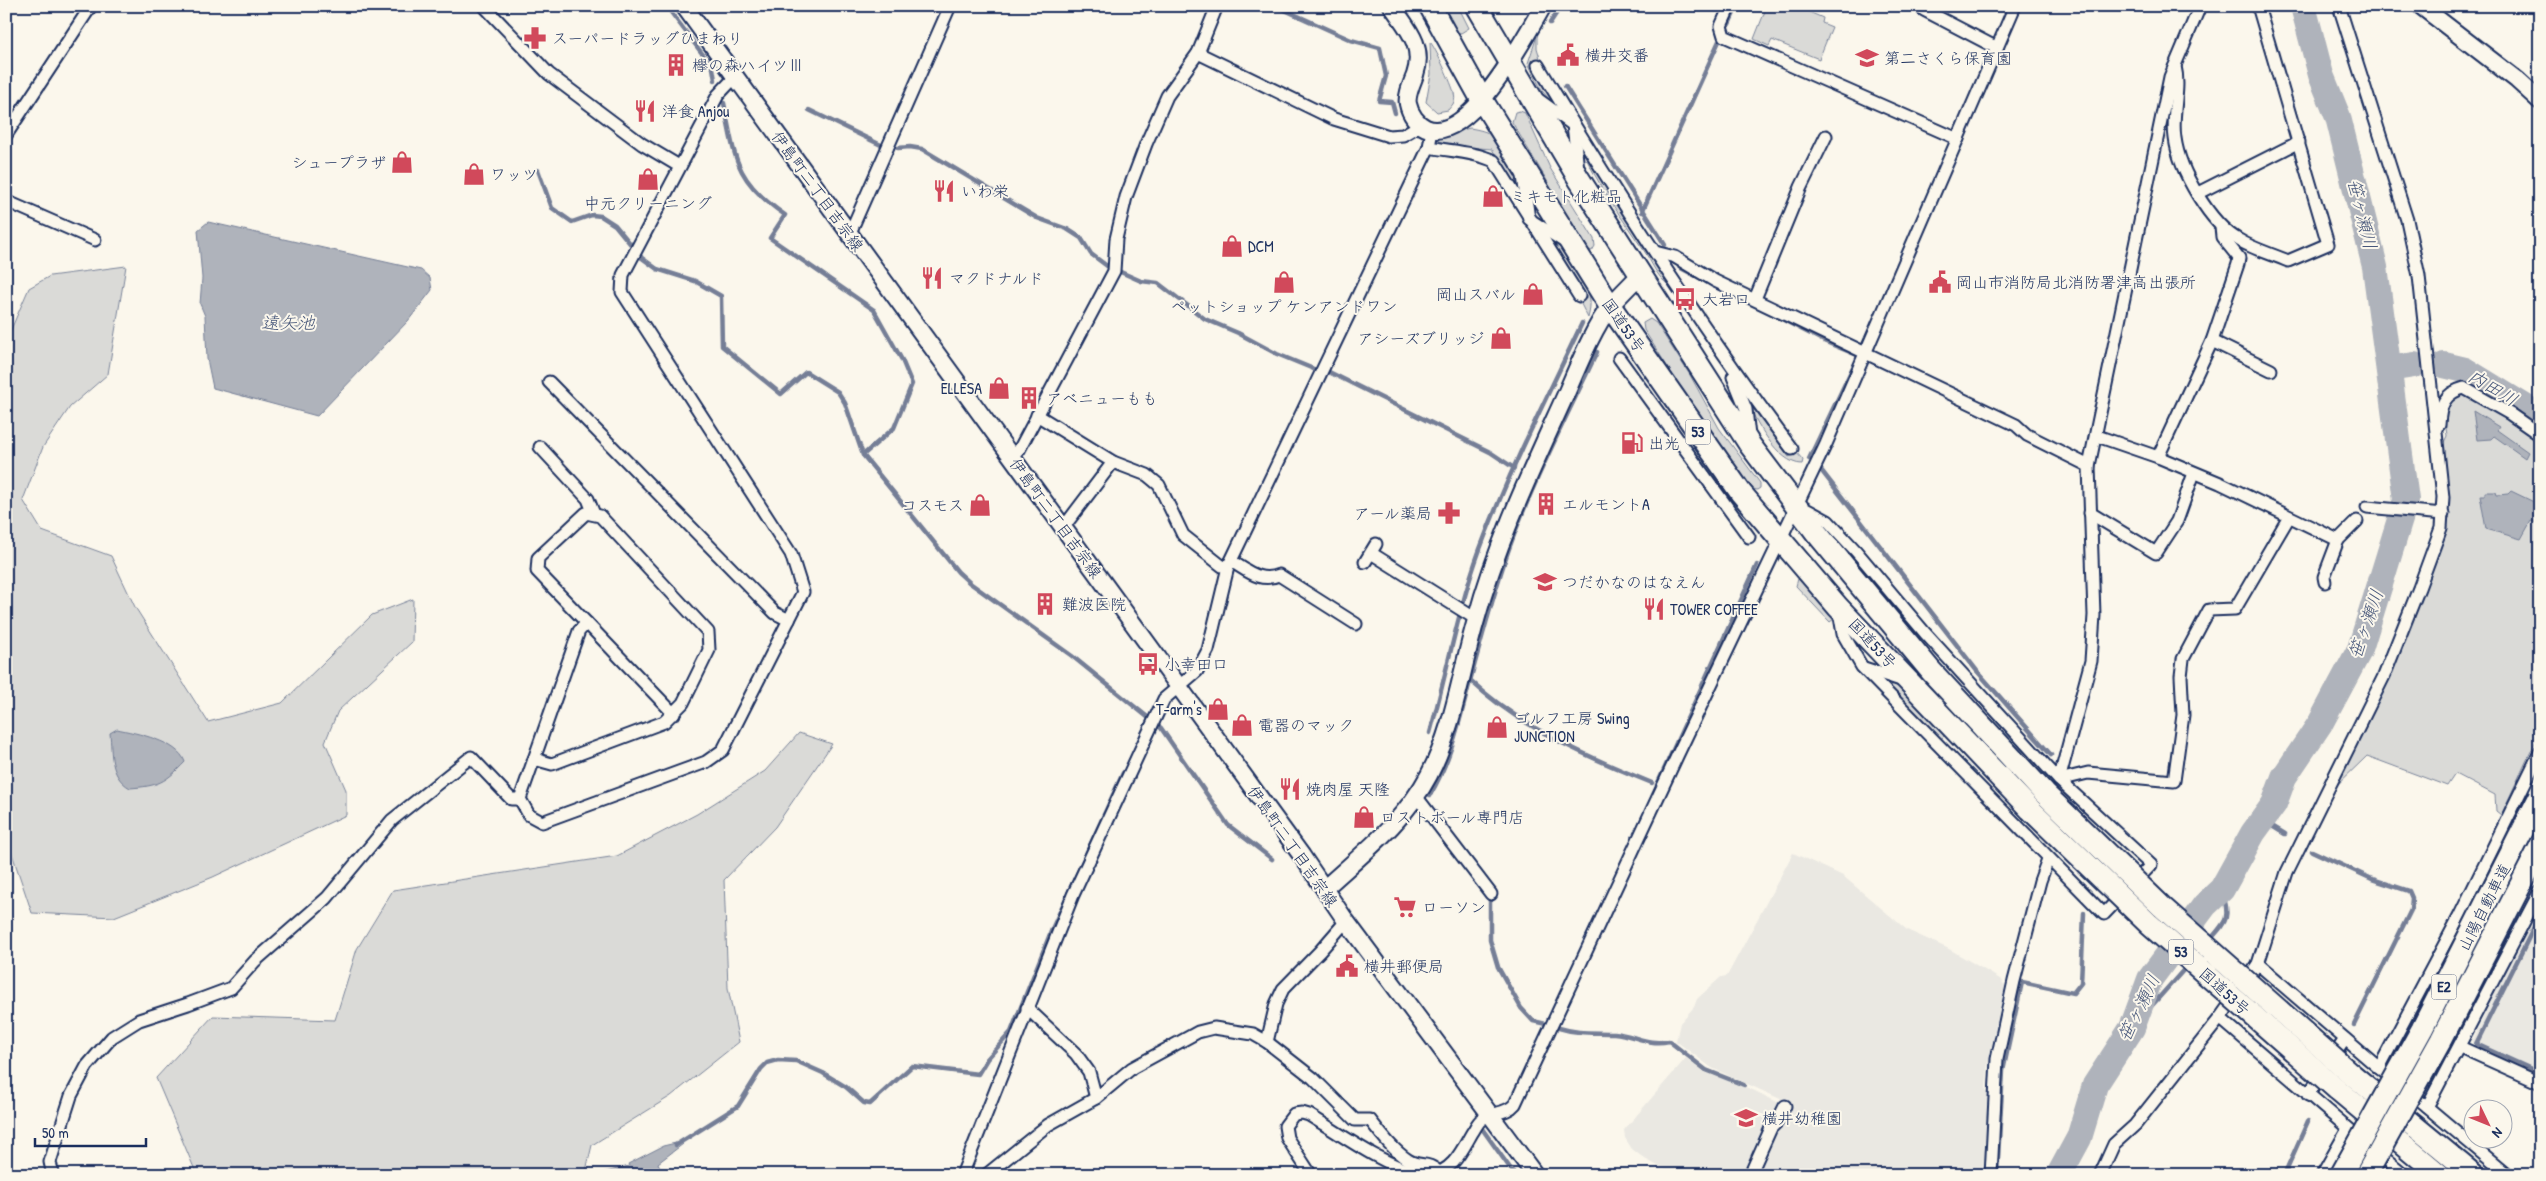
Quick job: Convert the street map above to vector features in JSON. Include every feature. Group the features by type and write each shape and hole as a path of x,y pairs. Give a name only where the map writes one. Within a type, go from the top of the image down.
{"highway":[{"path":"1425,6 1447,36"},
{"name":"国道53号","path":"1430,6 1482,100 1610,306 1741,493 1838,607 2030,809 2157,930 2343,1081 2474,1175"},
{"name":"国道53号","path":"1477,6 1579,179 1640,275 1750,445 1815,531 1931,671 2052,787 2162,907 2440,1175"},
{"name":"山陽自動車道","path":"2341,1175 2422,1029 2540,796"},
{"name":"山陽自動車道","path":"2366,1175 2441,1040 2540,847"}],"street":[{"path":"6,135 91,6"},
{"path":"484,6 549,74 642,144 679,166"},
{"name":"伊島町二丁目吉宗線","path":"684,6 1325,888 1346,921 1492,1114 1535,1175"},
{"path":"849,235 950,6"},
{"path":"1012,456 1019,450 1114,269 1116,239 1126,197 1146,144 1167,96 1198,53 1217,6"},
{"path":"962,1175 1073,895 1164,699 1197,671 1208,650 1227,565 1429,147 1426,128 1413,116 1408,103 1417,69 1419,49 1392,6"},
{"path":"1198,53 1334,119 1390,136 1404,135 1426,128 1445,130 1460,123 1482,100 1510,63 1543,6"},
{"path":"1730,6 1721,26 1724,36 1958,139"},
{"path":"986,1175 1048,1125 1096,1098 1132,1068 1198,1032 1214,1028 1253,1034 1266,1042 1314,1078 1355,1120 1370,1120 1387,1142 1410,1161 1432,1165 1435,1174 1450,1167 1480,1121 1492,1114 1509,1111 1515,1104 1674,761 1780,540 1866,352 2015,6"},
{"path":"2052,787 2091,661 2094,615 2089,466 2097,436 2170,77 2200,6"},
{"path":"2175,66 2178,78 2174,137 2179,160 2221,227 2239,241 2288,261 2328,244 2258,6"},
{"path":"2100,1175 2114,1144 2135,1125 2220,1018 2258,964 2286,872 2384,676 2438,541 2443,497 2419,276 2407,220 2340,6"},
{"path":"2421,6 2517,80 2540,102"},
{"path":"1924,10 1997,48"},
{"path":"1538,66 1726,362 1792,449"},
{"path":"587,623 579,631 520,799 529,815 542,822 706,762 723,750 803,592 791,554 622,292 623,275 679,166 718,95 735,77"},
{"path":"1528,91 1574,125 1579,179"},
{"path":"1755,299 1801,187 1826,136"},
{"path":"2198,193 2299,142"},
{"path":"1429,147 1465,154 1483,155 1494,161 1579,296"},
{"path":"1521,164 1529,219 1573,248"},
{"path":"6,200 95,240"},
{"path":"2158,457 2212,341 2238,264 2239,258 2222,238 2221,227"},
{"path":"1655,252 1675,257 1715,281 2016,425 2026,436 2089,466"},
{"path":"1325,888 1369,849 1409,807 1429,775 1446,734 1466,612 1497,553 1528,476 1581,362 1610,306 1640,275"},
{"path":"2212,341 2271,370"},
{"path":"1618,358 1749,537"},
{"path":"1726,362 1746,409 1750,445"},
{"path":"549,382 775,613 789,620"},
{"path":"2434,428 2439,426 2440,411 2449,394 2464,388 2510,414 2540,435"},
{"path":"1680,442 1684,411"},
{"path":"1037,415 1113,462 1147,475 1159,485 1183,535 1227,565 1268,580 1279,576 1287,579 1305,594 1356,624"},
{"path":"2097,436 2158,457 2338,540"},
{"path":"540,448 588,499 594,514"},
{"path":"1064,528 1113,462"},
{"path":"1699,467 1741,493"},
{"path":"2090,513 2156,553 2177,521 2194,473"},
{"path":"2367,508 2441,514"},
{"path":"534,759 552,764 664,722 674,714 683,703 709,650 708,632 600,516 586,513 538,558 537,571 674,714"},
{"path":"2052,787 2088,773 2174,780 2183,715 2181,676 2183,659 2209,610 2235,609 2289,517"},
{"path":"2325,582 2324,577 2338,540 2357,520"},
{"path":"1370,553 1466,612"},
{"path":"1838,607 1843,634 1862,668 2104,914 2151,865 2052,787"},
{"path":"1862,668 1910,683"},
{"path":"2379,1068 2460,915 2540,752"},
{"path":"53,1175 50,1162 71,1096 87,1066 112,1037 139,1020 231,988 255,961 327,898 392,820 471,757 511,800 520,799"},
{"path":"1416,796 1491,894"},
{"path":"1991,1175 1997,1059 2014,981 2040,881 2048,859"},
{"path":"2428,1107 2540,891"},
{"path":"1266,1042 1276,1004 1283,989 1346,921"},
{"path":"2258,964 2508,1175"},
{"path":"1027,1008 1076,1054 1089,1072 1096,1098"},
{"path":"2220,1018 2348,1129 2392,1170 2405,1175"},
{"path":"2308,1095 2345,1039"},
{"path":"2460,1047 2540,1082"},
{"path":"1750,1175 1772,1128 1785,1106"},
{"path":"1311,1175 1287,1138 1284,1126 1294,1114 1302,1113 1309,1116 1380,1159 1402,1170 1420,1175"},
{"path":"2322,1175 2348,1129"}],"shaded area":[{"path":"1443,6 1458,6 1469,28 1461,33 1457,32"},
{"path":"1767,6 1795,6 1823,18 1822,23 1832,27 1819,59 1772,40 1769,46 1754,39"},
{"path":"1537,36 1537,48 1540,58 1532,64 1556,107 1542,91 1528,63"},
{"path":"1430,42 1443,66 1455,96 1453,104 1448,110 1437,112 1426,102 1431,74"},
{"path":"1515,112 1525,113 1550,168 1594,239 1595,246 1592,251 1581,248 1546,179 1512,122"},
{"path":"1470,128 1486,132 1496,142 1516,176 1519,190 1517,190 1492,149 1467,147 1438,141 1441,135"},
{"path":"1581,147 1670,286 1658,274 1609,200"},
{"path":"1545,233 1564,252 1586,287 1590,300 1588,318"},
{"path":"126,266 108,374 70,407 43,447 23,500 42,531 111,556 135,607 208,722 282,703 372,615 413,599 412,642 338,711 325,742 346,790 346,815 213,877 114,917 32,913 6,836 6,341 29,288 50,276"},
{"path":"1650,319 1656,323 1690,375 1719,428 1760,483 1760,488 1757,490 1753,489 1712,436 1644,330 1643,323"},
{"path":"2464,392 2540,440 2540,732 2501,815 2496,811 2495,795 2455,774 2447,786 2367,756 2331,791 2367,726 2444,536 2441,448 2447,436 2444,411 2456,394"},
{"path":"1746,399 1789,457 1796,452 1803,460 1802,464 1784,457 1776,449 1755,418"},
{"path":"1851,554 1917,628 1914,632"},
{"path":"1798,579 1829,608 1834,619 1830,622 1796,586"},
{"path":"1879,679 1899,686 1945,735 1938,742"},
{"path":"799,733 832,744 775,827 724,880 728,988 739,1042 671,1096 592,1145 585,1175 197,1175 156,1078 213,1016 335,1020 357,949 393,890 617,856 697,814 765,771"},
{"path":"1793,853 1843,876 1907,930 1949,949 2000,979 2005,986 1992,1058 1988,1064 1986,1090 1992,1096 1987,1175 1756,1175 1777,1129 1783,1125 1794,1105 1712,1068 1676,1041 1680,1023 1694,1007 1697,999 1721,977 1727,976"},
{"path":"2540,901 2540,1075 2475,1046 2472,1041"},
{"path":"1686,1058 1704,1072 1753,1090 1779,1103 1745,1175 1675,1175 1645,1159 1632,1149 1625,1138 1624,1130"}],"water":[{"name":"遠矢池","path":"208,222 421,270 430,278 432,290 408,321 317,416 213,388 207,359 205,316 200,304 202,278 198,230"},
{"path":"2473,411 2499,427 2497,430 2528,452 2525,458 2494,436 2491,439 2477,440"},
{"path":"2511,491 2538,504 2537,507 2540,508 2540,524 2531,521 2521,539 2486,529 2480,495 2485,495 2485,492 2496,492 2497,495 2508,494"},
{"path":"117,729 165,743 181,755 185,762 172,775 160,782 148,786 130,788 118,777 113,764 110,733"},
{"path":"680,1142 683,1144 658,1163 661,1170 669,1175 644,1175 640,1172 602,1173 629,1166 628,1164 663,1146"}],"waterway":[{"path":"1276,6 1351,40 1380,48 1386,76 1379,101 1392,102 1395,113"},
{"path":"1550,23 1561,6"},
{"path":"1729,24 1737,6"},
{"name":"笹ヶ瀬川","path":"2059,1175 2079,1138 2095,1085 2132,1028 2150,979 2205,905 2222,889 2253,833 2274,804 2284,777 2321,722 2360,649 2406,500 2375,267 2338,117 2321,75 2303,6"},
{"path":"671,8 670,11 713,68 715,80"},
{"path":"1642,212 1719,41"},
{"path":"1565,86 1665,245"},
{"path":"724,103 731,139 740,167 756,191 768,203 785,215 770,238 874,310 902,360 912,384 894,428 863,455"},
{"path":"809,110 881,145"},
{"path":"898,148 922,149 1037,218 1067,229 1081,238 1091,254 1107,266 1141,281 1158,283 1205,319 1238,333 1277,354 1316,370 1329,372 1490,452 1514,468"},
{"path":"538,170 552,208 572,222 592,215 601,216 615,225 642,258 657,269 695,281 721,296 722,346 781,394 806,372 838,392 845,403 863,455 958,572 970,583 1072,656 1161,728 1228,825 1272,859"},
{"path":"1679,267 1728,293"},
{"path":"1776,316 1826,342 1857,355"},
{"path":"1430,733 1459,618 1480,549 1516,463 1582,323"},
{"path":"1430,795 1444,768 1454,739 1491,605 1515,533 1548,455 1597,352"},
{"name":"内田川","path":"2389,369 2414,365"},
{"name":"内田川","path":"2444,365 2465,370 2540,416"},
{"path":"1809,459 1853,367"},
{"path":"1821,470 1977,671 2051,755"},
{"path":"1657,785 1757,565"},
{"path":"1470,680 1511,713 1533,727 1580,752 1652,783"},
{"path":"676,1145 738,1106 761,1069 767,1063 778,1060 796,1061 823,1073 846,1087 864,1103 870,1104 912,1066 978,1074 987,1059 1011,1032 1052,929 1123,773"},
{"path":"2262,820 2285,834"},
{"path":"2312,851 2372,879 2409,891 2412,898 2411,910 2354,1025"},
{"path":"2209,941 2221,927 2226,917 2226,906 2222,889"},
{"path":"1490,900 1490,940 1498,967 1521,1008 1533,1021 1546,1024"},
{"path":"1997,1175 2003,1071 2022,982 2073,993 2081,983 2084,913"},
{"path":"2540,915 2476,1044 2540,1073"},
{"path":"2132,1028 2187,966"},
{"path":"1559,1028 1580,1032 1622,1034 1654,1042 1669,1041 1706,1070 1744,1085"},
{"path":"2284,1175 2308,1121"},
{"path":"1483,1130 1515,1175"}],"place":[{"name":"スーパードラッグひまわり","path":"535,38"},
{"name":"横井交番","path":"1568,55"},
{"name":"第二さくら保育園","path":"1867,58"},
{"name":"欅の森ハイツⅢ","path":"676,65"},
{"name":"洋食 Anjou","path":"645,111"},
{"name":"シュープラザ","path":"402,162"},
{"name":"ワッツ","path":"474,174"},
{"name":"中元クリーニング","path":"648,179"},
{"name":"いわ栄","path":"944,191"},
{"name":"ミキモト化粧品","path":"1493,196"},
{"name":"DCM","path":"1232,246"},
{"name":"マクドナルド","path":"932,278"},
{"name":"ペットショップ ケンアンドワン","path":"1284,282"},
{"name":"岡山市消防局北消防署津高出張所","path":"1940,282"},
{"name":"岡山スバル","path":"1533,294"},
{"name":"大岩口","path":"1685,299"},
{"name":"アシーズブリッジ","path":"1501,338"},
{"name":"ELLESA","path":"999,388"},
{"name":"アベニューもも","path":"1029,398"},
{"name":"出光","path":"1632,443"},
{"name":"エルモントA","path":"1546,504"},
{"name":"コスモス","path":"980,505"},
{"name":"アール薬局","path":"1449,513"},
{"name":"つだかなのはなえん","path":"1545,582"},
{"name":"難波医院","path":"1045,604"},
{"name":"TOWER COFFEE","path":"1654,609"},
{"name":"小幸田口","path":"1148,664"},
{"name":"T-arm's","path":"1218,709"},
{"name":"電器のマック","path":"1242,725"},
{"name":"ゴルフ工房 Swing JUNCTION","path":"1497,727"},
{"name":"焼肉屋 天隆","path":"1290,789"},
{"name":"ロストボール専門店","path":"1364,817"},
{"name":"ローソン","path":"1405,907"},
{"name":"横井郵便局","path":"1347,966"},
{"name":"横井幼稚園","path":"1746,1118"}]}
